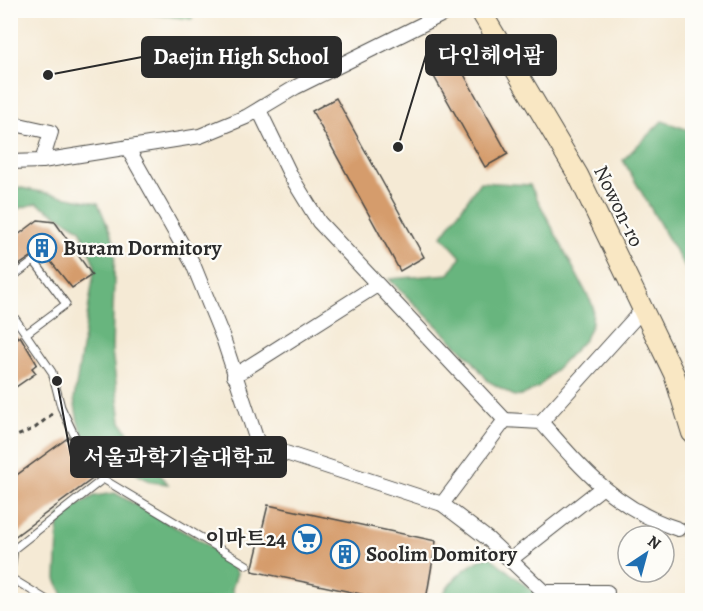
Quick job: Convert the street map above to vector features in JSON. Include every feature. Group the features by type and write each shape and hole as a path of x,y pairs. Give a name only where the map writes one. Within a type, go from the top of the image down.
{"main road":[{"name":"Nowon-ro","path":"480,10 578,175 674,374 693,433"}],"street":[{"path":"10,162 42,161 200,136 259,110 296,87 451,10"},
{"path":"259,110 292,178 319,222 505,420 542,422 591,479 633,509 658,523 678,529"},
{"path":"10,123 51,132 42,161"},
{"path":"127,147 193,264 223,338 258,444 442,504 488,538 544,592 607,592"},
{"path":"234,376 377,285"},
{"path":"542,422 643,309"},
{"path":"442,504 505,420"},
{"path":"510,560 603,487"}],"lane":[{"path":"10,279 34,261 66,304 27,333"},
{"path":"10,311 52,372 61,407 79,445 103,479 248,565"},
{"path":"47,600 11,579 14,549 103,479"}],"path":[{"path":"10,439 35,428 61,407"}],"green space":[{"path":"124,11 193,11 192,19"},
{"path":"662,121 692,131 691,278 623,160"},
{"path":"480,182 530,185 593,306 592,323 585,339 538,388 523,395 514,396 488,381 471,359 389,279 449,274 461,257 442,236"},
{"path":"11,186 98,203 115,244 112,351 121,422 168,484 151,482 88,446 78,422 74,399 95,266 80,229 37,203 11,211"},
{"path":"115,493 215,550 237,573 232,589 235,599 241,600 65,600 56,579 59,516 94,496"},
{"path":"489,556 544,600 440,600 460,574"}],"building":[{"path":"456,60 508,154 485,167 432,73"},
{"path":"336,98 424,257 400,271 312,111"},
{"name":"Buram Dormitory","path":"38,220 55,222 92,275 72,288 48,258 40,260 34,255 10,271 10,241"},
{"path":"10,327 18,338 20,336 37,364 32,368 36,373 10,391"},
{"path":"69,437 95,477 10,540 10,480"},
{"name":"Soolim Domitory","path":"268,505 436,541 426,600 389,600 252,571"}],"tunnel":[{"path":"678,529 692,531"}],"place":[{"name":"Daejin High School","path":"48,75"},
{"name":"다인헤어팜","path":"398,147"},
{"name":"Buram Dormitory","path":"42,248"},
{"name":"서울과학기술대학교","path":"57,381"},
{"name":"이마트24","path":"307,539"},
{"name":"Soolim Domitory","path":"345,554"}]}
